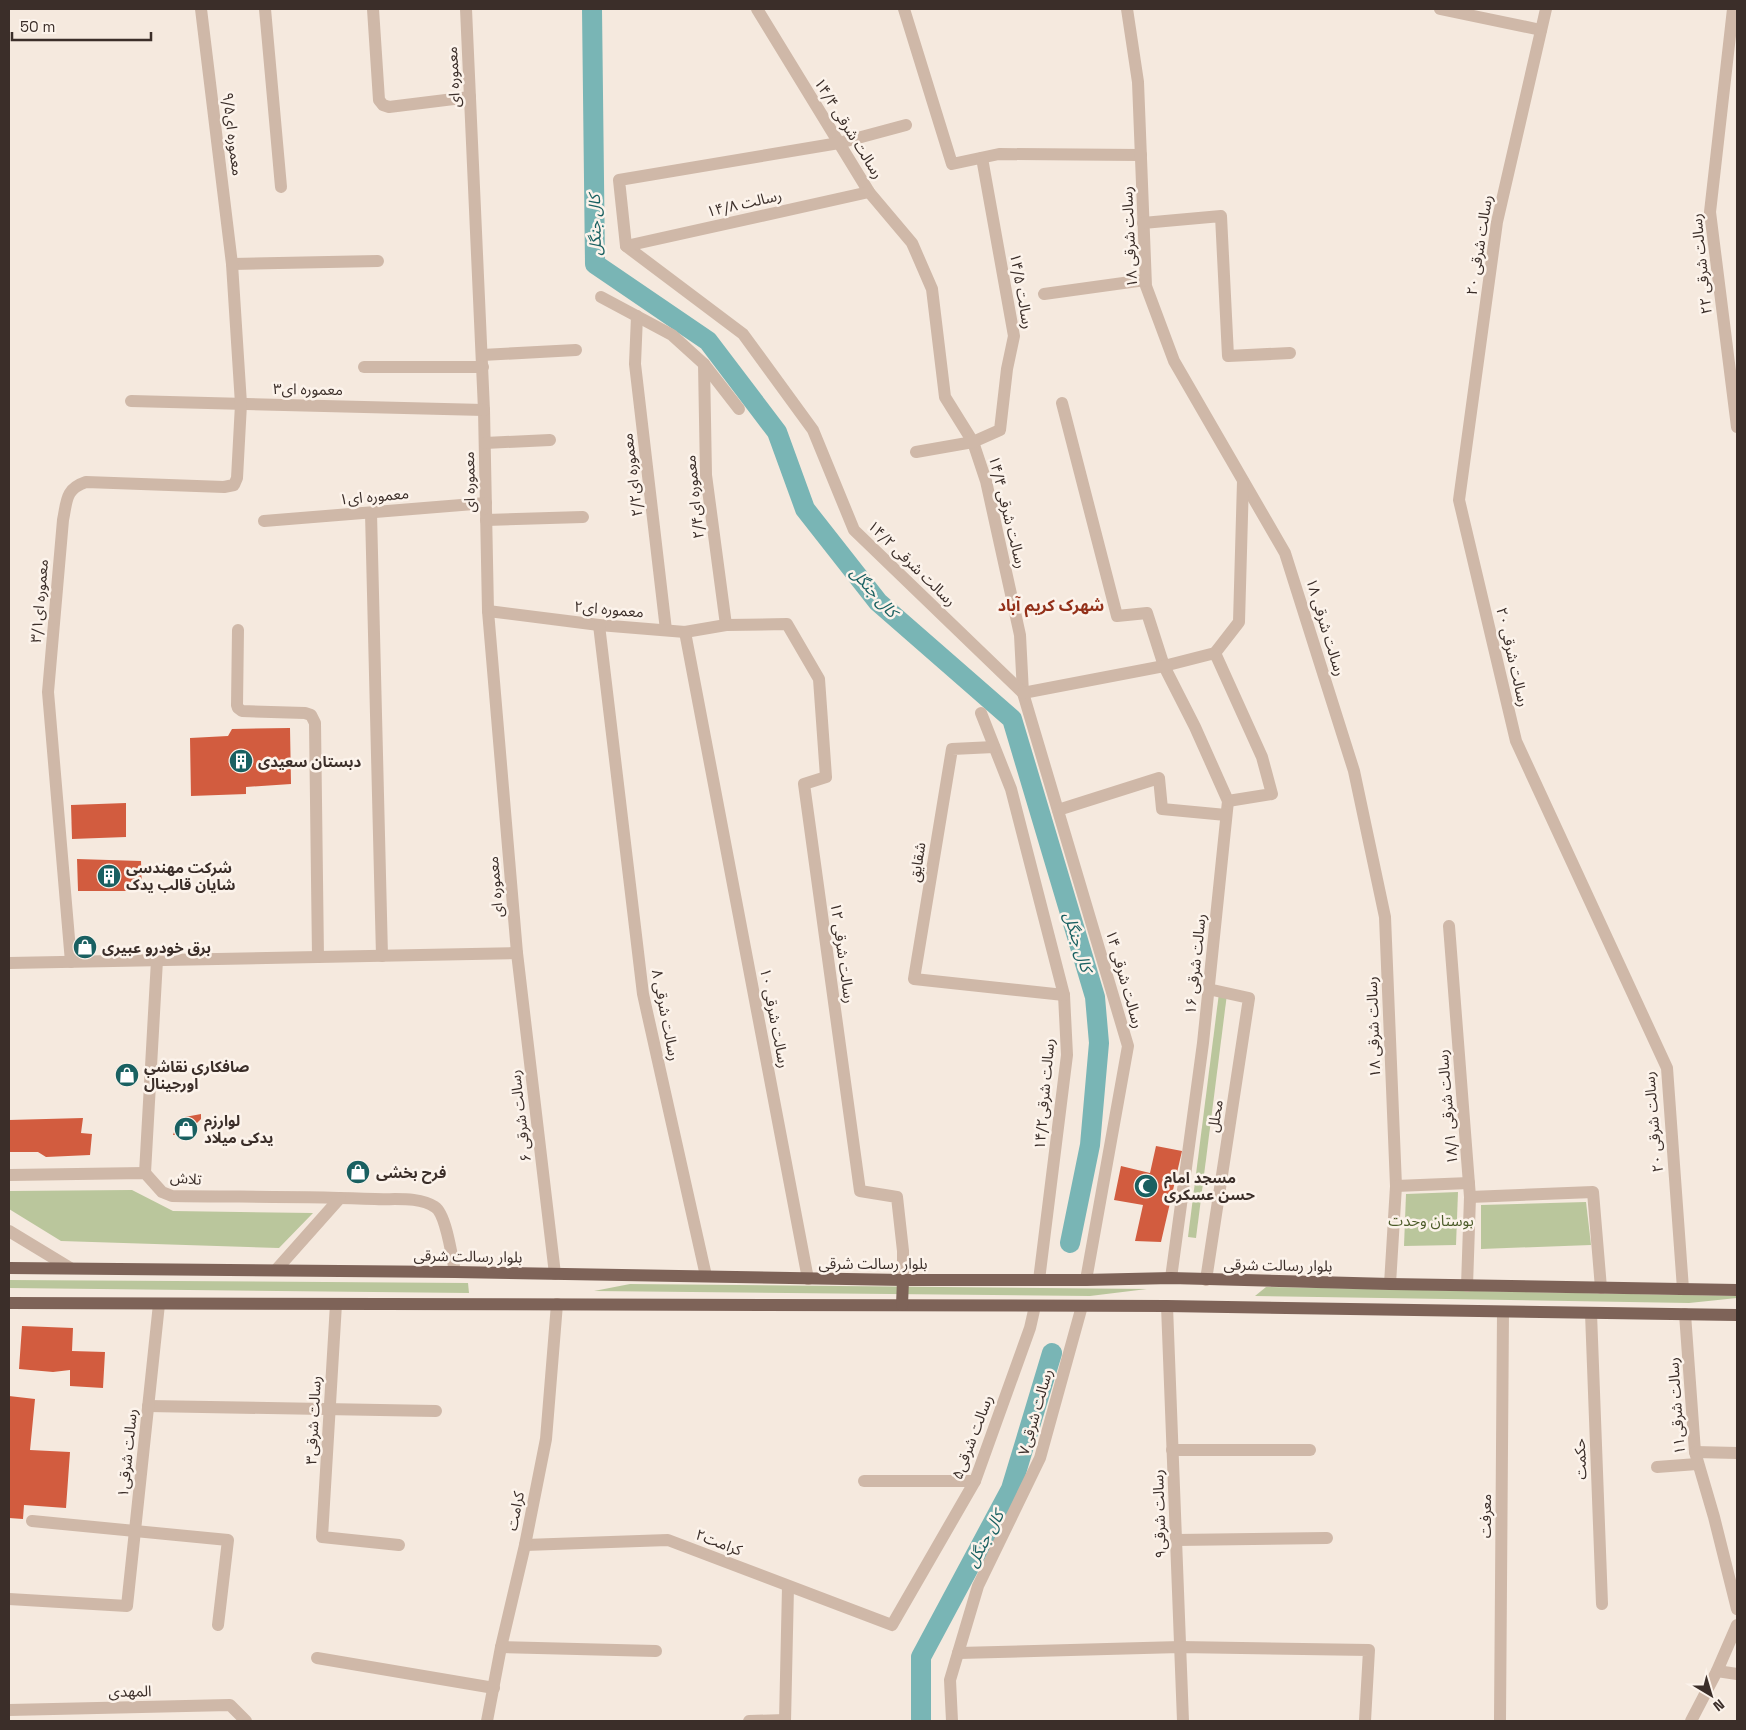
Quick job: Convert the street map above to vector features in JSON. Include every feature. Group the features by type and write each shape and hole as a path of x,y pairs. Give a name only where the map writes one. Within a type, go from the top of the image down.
{"main road":[{"name":"بلوار رسالت شرقی","path":"9,1268 455,1272 903,1280 1171,1278 1467,1286 1737,1290"},
{"path":"902,1305 903,1280"},
{"path":"9,1303 1167,1306 1737,1315"}],"street":[{"name":"معموره ای۹/۵","path":"201,9 232,264 241,404"},
{"path":"264,9 281,187"},
{"path":"373,9 379,100 383,105 389,107 470,97"},
{"name":"معموره ای","path":"466,9 484,410 488,611 517,953"},
{"name":"رسالت شرقی ۱۴/۴","path":"757,9 869,192 912,243 932,289 944,397 972,442 986,481 1020,635 1024,693"},
{"path":"904,9 952,164 999,154 1140,154"},
{"name":"رسالت شرقی ۱۸","path":"1127,9 1138,82 1146,286 1174,360 1285,553 1354,771 1385,917 1396,1186 1390,1284"},
{"path":"1440,9 1541,30"},
{"name":"رسالت شرقی ۲۰","path":"1546,9 1497,222 1459,500 1516,741 1667,1068 1683,1289"},
{"name":"رسالت شرقی ۲۲","path":"1733,9 1710,212 1737,426"},
{"path":"626,246 619,180 839,143 906,125"},
{"name":"رسالت ۱۴/۵","path":"972,442 1000,430 1007,369 1014,336 982,158"},
{"name":"رسالت ۱۴/۸","path":"626,246 869,192"},
{"path":"1143,224 1221,216 1228,356 1290,352"},
{"name":"رسالت شرقی ۱۴/۲","path":"626,246 743,334 813,430 854,530 1024,693"},
{"path":"232,264 378,261"},
{"path":"1044,294 1145,280"},
{"path":"600,297 672,335 704,364 739,409"},
{"name":"معموره ای۲/۲","path":"637,316 635,364 666,630"},
{"path":"364,367 482,361 576,350"},
{"name":"معموره ای۲/۴","path":"704,364 706,475 726,626"},
{"name":"معموره ای۳","path":"132,401 484,410"},
{"path":"1062,403 1117,616 1147,613 1164,666 1195,727 1228,801 1272,794 1262,757 1216,653"},
{"name":"معموره ای۳/۱","path":"71,962 48,692 63,520 68,493 78,485 86,482 224,487 234,485 237,478 241,404"},
{"path":"485,443 550,440"},
{"path":"916,452 972,442"},
{"path":"1024,693 1164,666 1216,653 1239,622 1243,480"},
{"name":"معموره ای۱","path":"264,521 486,503"},
{"path":"371,512 382,956"},
{"path":"486,520 583,517"},
{"name":"معموره ای۲","path":"488,611 599,626 685,632 726,626 787,624"},
{"name":"رسالت شرقی ۱۲","path":"787,624 819,679 826,777 804,784 860,1191 897,1197 903,1280"},
{"name":"رسالت شرقی ۸","path":"599,626 643,994 706,1276"},
{"path":"238,630 238,708 242,711 305,712 311,715 315,723 318,957"},
{"name":"رسالت شرقی ۱۰","path":"685,632 808,1279"},
{"name":"رسالت شرقی ۱۴","path":"1024,693 1128,1046 1086,1280"},
{"name":"رسالت شرقی۱۴/۲","path":"981,713 1011,788 1064,995 1067,1055 1039,1280"},
{"name":"شقایق","path":"994,746 952,749 914,979 1064,995"},
{"path":"1058,810 1159,778 1162,809 1226,815"},
{"name":"رسالت شرقی ۱۶","path":"1171,1278 1203,1043 1228,801"},
{"name":"رسالت شرقی ۱۸/۱","path":"1449,926 1470,1197 1467,1286"},
{"path":"9,963 517,953"},
{"name":"رسالت شرقی ۶","path":"517,953 555,1274"},
{"path":"9,1175 145,1173 157,960"},
{"name":"محلل","path":"1206,1280 1249,998 1208,989"},
{"name":"تلاش","path":"145,1173 162,1192 172,1196 419,1201 436,1207 442,1213 455,1272"},
{"path":"1396,1186 1469,1183"},
{"path":"1470,1197 1594,1192 1601,1288"},
{"path":"276,1270 340,1198"},
{"path":"9,1231 70,1268"},
{"name":"رسالت شرقی۱","path":"9,1599 127,1606 159,1304"},
{"name":"رسالت شرقی۳","path":"336,1304 322,1537 399,1545"},
{"name":"کرامت","path":"487,1721 546,1439 557,1304"},
{"name":"رسالت شرقی۵","path":"892,1625 974,1481 1030,1328 1035,1306"},
{"name":"رسالت شرقی۷","path":"952,1721 950,1680 978,1586 1040,1458 1082,1306"},
{"name":"رسالت شرقی۹","path":"1167,1306 1183,1721"},
{"name":"معرفت","path":"1500,1721 1503,1312"},
{"name":"حکمت","path":"1591,1313 1602,1604"},
{"name":"رسالت شرقی۱۱","path":"1685,1314 1696,1458 1714,1517 1737,1609"},
{"path":"148,1406 436,1411"},
{"path":"1172,1450 1310,1450"},
{"path":"1657,1467 1696,1458 1737,1452"},
{"path":"864,1481 974,1481"},
{"path":"32,1521 228,1540 218,1625"},
{"path":"1176,1540 1327,1538"},
{"name":"کرامت۲","path":"525,1545 668,1540 892,1625"},
{"path":"749,1721 785,1720 788,1587"},
{"path":"1691,1721 1717,1672 1737,1625"},
{"path":"501,1647 656,1651"},
{"path":"958,1653 1180,1647 1369,1650 1364,1721"},
{"path":"317,1658 494,1688"},
{"path":"1717,1672 1737,1674"},
{"name":"المهدی","path":"9,1710 230,1705 246,1721"}],"green space":[{"path":"1219,993 1227,994 1196,1238 1188,1237"},
{"path":"132,1190 173,1211 313,1213 279,1248 61,1241 9,1209 9,1191"},
{"name":"بوستان وحدت","path":"1458,1192 1456,1245 1404,1246 1406,1194"},
{"path":"1586,1202 1591,1245 1481,1249 1481,1205"},
{"path":"9,1280 468,1283 469,1293 9,1288"},
{"path":"630,1284 1147,1289 1090,1296 594,1291"},
{"path":"1266,1287 1737,1296 1737,1298 1689,1303 1255,1296"}],"building":[{"name":"دبستان سعیدی","path":"290,728 291,784 246,787 246,794 191,796 190,738 228,736 232,729"},
{"path":"126,803 126,837 72,839 71,805"},
{"name":"شرکت مهندسی شایان قالب یدک","path":"77,859 141,861 142,891 78,891"},
{"name":"لوارزم یدکی میلاد","path":"201,1114 201,1119 197,1123 196,1135 173,1135 177,1124 185,1117"},
{"path":"83,1118 81,1133 92,1134 90,1155 46,1157 38,1152 9,1152 9,1120"},
{"name":"مسجد امام حسن عسکری","path":"1156,1146 1182,1151 1161,1242 1135,1241 1143,1205 1114,1200 1121,1166 1150,1173"},
{"path":"22,1326 73,1328 72,1351 105,1352 103,1388 70,1386 70,1370 53,1372 19,1369"},
{"path":"9,1396 35,1399 30,1450 70,1452 66,1508 24,1505 23,1519 9,1518"}],"waterway":[{"name":"کال جنگل","path":"592,9 595,264 708,341 777,432 805,509 878,602 1012,719 1095,997 1099,1043 1090,1145 1070,1243"},
{"name":"کال جنگل","path":"921,1721 921,1657 1011,1489 1052,1353"}],"place":[{"name":"دبستان سعیدی","path":"241,761"},
{"name":"شرکت مهندسی شایان قالب یدک","path":"109,876"},
{"name":"برق خودرو عبیری","path":"85,947"},
{"name":"صافكاري نقاشي اورجينال","path":"127,1075"},
{"name":"لوارزم یدکی میلاد","path":"186,1129"},
{"name":"فرح بخشی","path":"358,1172"},
{"name":"مسجد امام حسن عسکری","path":"1146,1186"}],"district":[{"name":"شهرک کریم آباد","path":"1051,605"}]}
